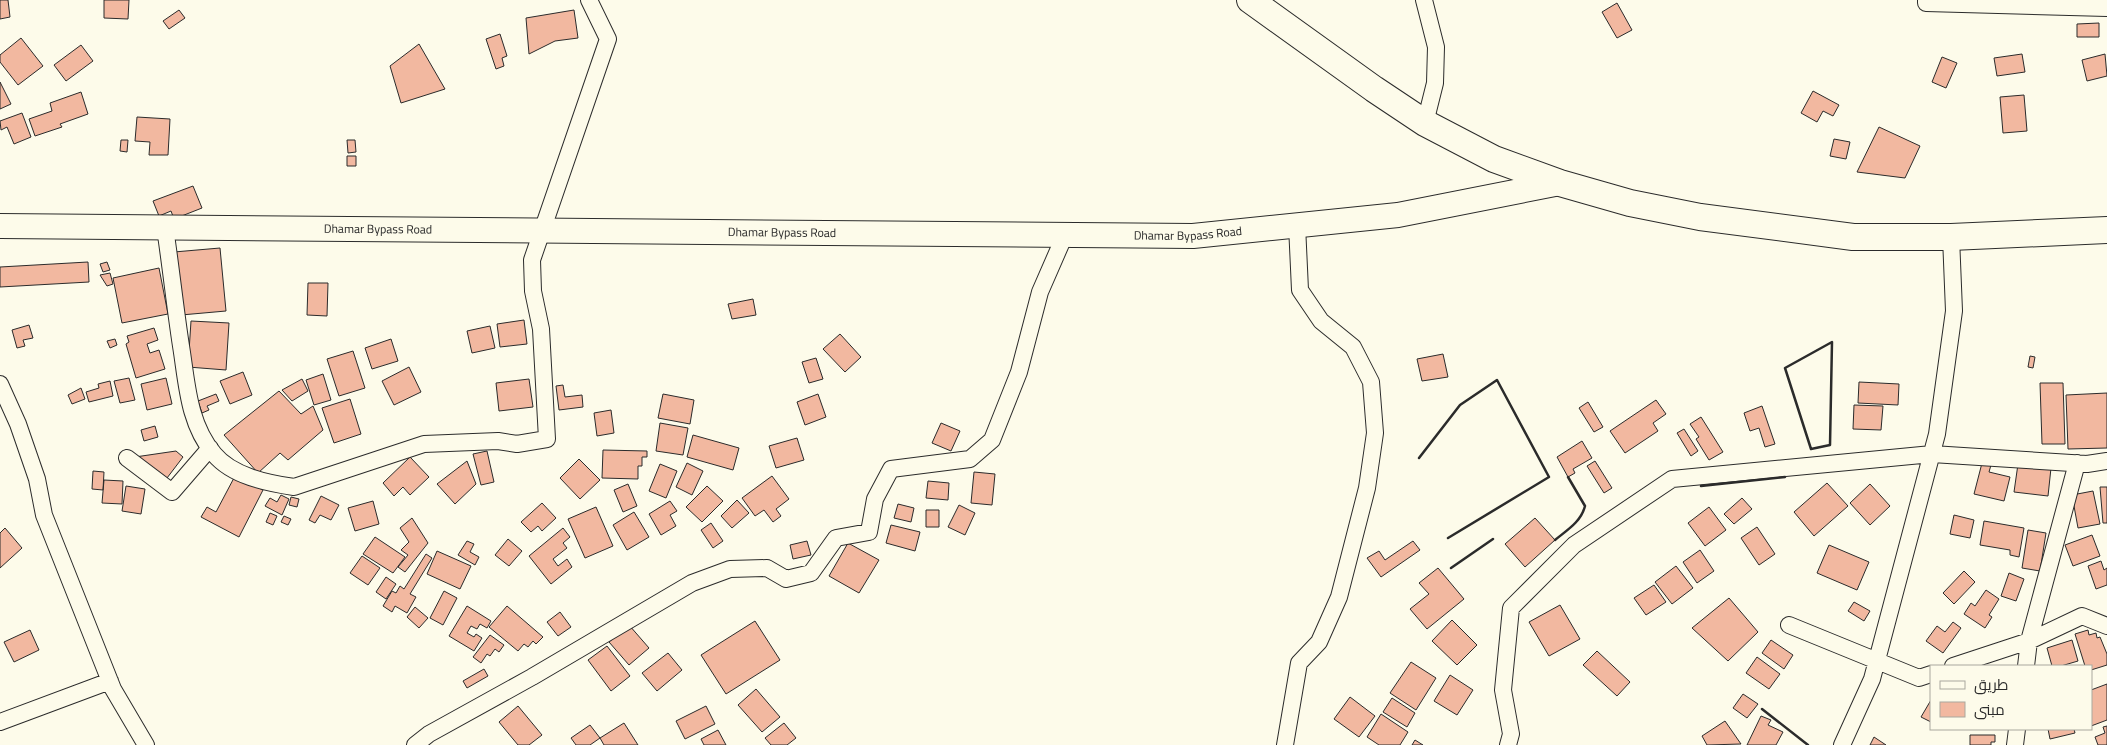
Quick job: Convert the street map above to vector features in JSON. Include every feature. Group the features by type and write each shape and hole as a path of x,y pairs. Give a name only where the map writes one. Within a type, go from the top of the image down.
{"main road":[{"path":"1250,0 1374,89 1425,123 1494,159 1560,183 1639,205 1765,227 1853,237 1952,237 2107,230"},
{"name":"Dhamar Bypass Road","path":"0,226 1064,237 1192,236 1398,215 1560,183"}],"street":[{"path":"165,228 186,392 199,430 210,448 215,455 240,473 272,484 294,487 424,444 498,441 517,444 547,439 541,329 533,291 532,260 608,39 589,0"},
{"path":"1424,0 1436,46 1435,83 1425,123"},
{"path":"1926,0 1926,4 2107,8"},
{"path":"1285,745 1298,664 1319,642 1339,597 1367,488 1375,433 1371,382 1353,347 1321,322 1300,290 1297,225"},
{"path":"415,745 429,734 532,677 692,583 730,569 767,568 786,579 811,574 836,538 869,532 875,498 891,469 970,459 992,440 1019,372 1040,292 1064,237"},
{"path":"1842,745 1872,679 1937,434 1954,311 1952,237"},
{"path":"0,384 18,424 37,479 44,515 110,681 146,745"},
{"path":"127,458 172,492 210,448"},
{"path":"1508,745 1511,734 1504,690 1511,608 1574,545 1672,479 1932,454 2077,463 2107,461"},
{"path":"2026,665 2029,641 2077,463"},
{"path":"1956,665 2029,641 2082,616 2107,626"},
{"path":"1789,625 1919,678 1930,674"},
{"path":"0,722 110,681"},
{"path":"2015,745 2017,730"}],"building":[{"path":"0,0 8,0 10,17 0,19"},
{"path":"104,0 129,0 128,19 104,18"},
{"path":"1617,3 1632,30 1617,38 1602,12"},
{"path":"179,10 185,18 169,29 163,21"},
{"path":"574,10 578,38 555,41 529,54 526,18"},
{"path":"2099,23 2099,37 2077,37 2077,24"},
{"path":"500,34 507,56 502,58 504,66 496,69 486,39"},
{"path":"21,38 43,66 18,85 0,62 0,55"},
{"path":"419,44 445,89 401,103 390,66"},
{"path":"81,45 93,61 66,81 54,65"},
{"path":"2022,54 2025,72 1997,76 1994,58"},
{"path":"2105,54 2107,76 2087,81 2082,60"},
{"path":"1942,57 1957,63 1946,88 1932,82"},
{"path":"0,82 11,104 0,109"},
{"path":"1813,91 1839,105 1833,116 1823,111 1817,122 1801,113"},
{"path":"81,92 88,114 60,124 62,127 35,136 29,119 52,111 50,103"},
{"path":"2024,95 2027,131 2003,133 2000,97"},
{"path":"22,113 31,137 14,144 7,127 1,130 0,121"},
{"path":"137,117 170,119 168,155 149,155 150,142 135,141"},
{"path":"1879,127 1920,146 1905,178 1857,172"},
{"path":"1834,139 1850,142 1846,159 1830,156"},
{"path":"121,140 128,140 127,152 120,151"},
{"path":"347,140 355,140 356,152 348,153"},
{"path":"347,156 356,156 356,166 347,166"},
{"path":"193,186 202,208 174,219 171,211 159,216 153,201"},
{"path":"220,248 226,311 181,315 174,252"},
{"path":"88,262 89,282 0,287 0,267"},
{"path":"107,262 110,270 103,272 100,264"},
{"path":"159,268 168,314 122,323 113,278"},
{"path":"110,273 113,284 107,286 100,275"},
{"path":"308,283 328,283 327,316 307,315"},
{"path":"753,299 756,315 732,319 728,304"},
{"path":"524,320 527,344 500,347 497,324"},
{"path":"191,321 229,323 226,370 188,367"},
{"path":"29,325 33,338 23,340 25,346 17,348 12,330"},
{"path":"490,326 495,348 472,353 467,331"},
{"path":"154,328 158,340 147,344 150,353 159,350 165,369 136,378 126,344 129,342 127,336"},
{"path":"840,334 861,357 845,372 823,349"},
{"path":"115,339 117,345 110,348 107,341"},
{"path":"391,339 398,361 372,369 365,348"},
{"path":"353,351 365,388 339,396 327,359"},
{"path":"1443,354 1448,377 1422,381 1417,359"},
{"path":"2030,356 2035,357 2033,368 2028,367"},
{"path":"816,358 823,379 809,383 802,362"},
{"path":"409,367 421,392 394,405 382,381"},
{"path":"243,372 252,395 230,404 220,381"},
{"path":"323,374 331,400 314,405 306,380"},
{"path":"129,378 135,400 120,403 114,381"},
{"path":"166,378 172,404 147,410 141,384"},
{"path":"302,379 308,391 292,401 282,390"},
{"path":"529,379 533,407 499,411 496,383"},
{"path":"110,381 113,396 89,402 86,392 99,388 98,384"},
{"path":"1859,382 1899,384 1898,405 1858,403"},
{"path":"2040,383 2063,383 2065,444 2042,444"},
{"path":"563,385 565,397 582,395 583,407 559,410 556,386"},
{"path":"81,388 85,399 72,404 68,395"},
{"path":"279,391 301,414 313,406 323,430 288,460 280,453 258,473 224,435"},
{"path":"2107,393 2107,448 2068,449 2066,395"},
{"path":"216,394 219,401 207,406 209,410 202,413 198,401"},
{"path":"663,394 694,400 690,424 658,418"},
{"path":"818,394 826,417 805,425 797,402"},
{"path":"350,399 361,434 334,443 322,408"},
{"path":"1656,400 1666,414 1653,423 1658,431 1625,453 1610,431"},
{"path":"1588,402 1603,427 1594,432 1579,408"},
{"path":"1854,405 1883,406 1881,430 1853,429"},
{"path":"1762,406 1775,444 1765,447 1759,428 1750,431 1744,413"},
{"path":"611,410 614,433 597,436 594,413"},
{"path":"1701,417 1723,452 1709,460 1696,439 1699,437 1690,424"},
{"path":"660,423 688,428 683,455 656,451"},
{"path":"941,423 960,431 951,451 932,443"},
{"path":"155,426 158,437 144,441 141,430"},
{"path":"1684,429 1698,451 1691,456 1677,433"},
{"path":"693,435 739,448 733,470 687,457"},
{"path":"797,438 804,460 776,468 769,446"},
{"path":"1582,441 1592,458 1573,469 1575,473 1568,477 1557,457"},
{"path":"603,450 647,451 647,457 642,457 642,466 638,466 638,479 602,478"},
{"path":"176,451 183,457 167,478 135,457"},
{"path":"487,451 494,482 481,485 473,454"},
{"path":"410,457 429,477 410,495 403,487 394,496 383,483"},
{"path":"579,459 600,480 580,499 560,478"},
{"path":"467,461 476,484 455,504 437,484"},
{"path":"1595,461 1612,488 1604,493 1587,466"},
{"path":"687,463 703,471 692,495 676,487"},
{"path":"1982,463 1991,465 1989,472 2010,477 2004,501 1974,494"},
{"path":"660,464 677,471 666,498 649,491"},
{"path":"2018,464 2051,468 2048,496 2014,492"},
{"path":"93,471 104,472 103,490 92,489"},
{"path":"974,472 995,474 992,505 971,503"},
{"path":"235,476 263,490 239,537 201,517 207,507 216,512"},
{"path":"772,476 789,499 776,509 781,516 773,522 764,510 755,516 742,498"},
{"path":"104,480 123,481 122,504 102,503"},
{"path":"928,481 949,483 948,500 926,498"},
{"path":"1827,483 1848,506 1814,536 1794,512"},
{"path":"628,484 637,506 623,512 614,490"},
{"path":"1870,484 1890,506 1870,525 1850,503"},
{"path":"126,486 145,489 141,514 122,511"},
{"path":"707,486 723,501 702,522 686,507"},
{"path":"2100,487 2107,487 2107,523 2103,523"},
{"path":"2093,491 2100,524 2078,528 2072,495"},
{"path":"281,495 289,499 282,515 265,506 270,498 277,502"},
{"path":"321,496 339,505 331,520 320,515 315,523 309,520"},
{"path":"291,497 299,499 297,507 289,505"},
{"path":"1742,498 1752,509 1734,524 1724,514"},
{"path":"737,500 749,513 732,528 721,516"},
{"path":"373,501 379,524 355,531 348,508"},
{"path":"670,501 677,511 670,515 676,526 661,535 649,514"},
{"path":"542,503 556,518 542,531 538,526 531,532 521,522"},
{"path":"898,504 914,508 911,522 894,518"},
{"path":"959,505 975,513 965,535 948,527"},
{"path":"596,507 613,546 585,558 568,519"},
{"path":"1709,507 1726,530 1705,546 1688,523"},
{"path":"926,510 939,510 939,527 926,527"},
{"path":"634,512 649,537 627,550 613,525"},
{"path":"270,513 277,516 273,525 266,522"},
{"path":"1954,515 1974,520 1970,538 1950,534"},
{"path":"284,516 291,519 288,525 281,522"},
{"path":"412,518 428,543 405,572 398,567 408,555 401,550 409,542 400,528"},
{"path":"1535,518 1555,540 1525,567 1505,544"},
{"path":"1984,521 2024,528 2019,557 2010,555 2010,550 1980,545"},
{"path":"711,523 723,541 713,548 701,530"},
{"path":"891,525 920,532 915,551 886,543"},
{"path":"1757,527 1775,554 1759,565 1741,538"},
{"path":"5,528 22,548 0,568 0,533"},
{"path":"563,528 570,537 563,543 567,548 553,559 558,566 567,559 572,567 551,584 529,556"},
{"path":"2028,530 2046,533 2040,571 2022,568"},
{"path":"2092,535 2100,556 2073,566 2065,545"},
{"path":"375,537 405,557 393,573 363,554"},
{"path":"508,539 522,551 509,566 495,555"},
{"path":"467,541 474,544 470,552 479,557 475,565 458,555"},
{"path":"807,541 811,555 793,559 790,545"},
{"path":"1413,541 1420,550 1381,577 1367,558 1379,551 1385,560"},
{"path":"848,543 879,560 859,593 829,576"},
{"path":"1829,545 1869,562 1857,590 1817,573"},
{"path":"1700,550 1714,571 1697,583 1683,562"},
{"path":"437,551 471,566 460,589 427,574"},
{"path":"426,554 432,558 410,594 416,597 407,613 395,606 392,612 383,606 392,591 396,593 400,586 404,589"},
{"path":"362,556 380,568 368,585 350,573"},
{"path":"2101,561 2104,570 2107,568 2107,585 2096,589 2088,566"},
{"path":"1676,566 1693,588 1672,604 1655,582"},
{"path":"1438,568 1464,599 1427,629 1410,609 1429,594 1419,583"},
{"path":"1964,571 1975,582 1954,604 1943,593"},
{"path":"2009,573 2024,579 2016,601 2001,596"},
{"path":"386,577 396,584 386,599 376,592"},
{"path":"1654,585 1666,602 1646,615 1634,598"},
{"path":"1986,590 1999,599 1989,615 1992,617 1985,628 1964,614 1971,603 1975,606"},
{"path":"444,591 457,598 443,625 430,618"},
{"path":"1729,598 1758,632 1728,661 1692,628"},
{"path":"1854,602 1870,611 1864,621 1848,611"},
{"path":"1560,605 1580,639 1549,656 1529,622"},
{"path":"467,606 491,621 487,628 480,624 477,629 471,626 467,633 474,637 476,634 482,638 474,651 449,636"},
{"path":"507,606 543,637 536,644 533,641 528,647 524,644 518,651 489,627"},
{"path":"415,607 428,618 419,628 407,617"},
{"path":"560,612 571,627 558,636 547,622"},
{"path":"1452,620 1477,645 1457,665 1432,641"},
{"path":"755,621 780,660 726,694 701,655"},
{"path":"1953,622 1961,628 1943,653 1926,641 1937,626 1945,632"},
{"path":"629,625 649,648 629,665 609,642"},
{"path":"30,630 39,650 14,662 4,642"},
{"path":"2088,630 2089,635 2096,633 2097,638 2100,637 2107,654 2107,665 2092,670 2092,665 2085,665 2075,634"},
{"path":"490,635 504,645 499,652 495,649 490,656 487,654 481,663 473,657"},
{"path":"1771,640 1793,655 1784,669 1762,653"},
{"path":"2072,640 2078,661 2064,665 2052,665 2047,648"},
{"path":"607,646 630,676 611,691 588,660"},
{"path":"1597,651 1630,682 1617,696 1583,665"},
{"path":"668,653 682,670 657,691 642,673"},
{"path":"1757,657 1780,674 1769,689 1746,673"},
{"path":"1411,662 1436,678 1416,710 1390,693"},
{"path":"484,669 488,676 467,688 463,681"},
{"path":"1450,675 1473,690 1457,715 1434,701"},
{"path":"2107,684 2107,720 2092,726 2092,690"},
{"path":"756,689 780,717 762,732 738,705"},
{"path":"1743,694 1758,704 1747,718 1733,708"},
{"path":"1350,697 1375,716 1359,737 1334,719"},
{"path":"1392,698 1415,713 1407,727 1383,712"},
{"path":"1930,702 1930,722 1921,717"},
{"path":"518,706 542,735 529,745 518,745 499,722"},
{"path":"706,706 715,724 685,739 676,721"},
{"path":"1381,714 1408,732 1400,745 1379,745 1367,737"},
{"path":"1761,716 1771,720 1768,725 1783,732 1776,745 1747,745"},
{"path":"1725,721 1741,744 1707,745 1702,736"},
{"path":"624,723 638,745 604,745 600,738"},
{"path":"784,723 796,738 787,745 771,745 765,738"},
{"path":"590,725 600,738 590,745 576,745 571,738"},
{"path":"2107,726 2107,745 2098,745 2095,737 2105,733 2103,727"},
{"path":"718,730 726,745 704,745 701,739"},
{"path":"2048,730 2074,730 2075,733 2050,739"},
{"path":"1970,735 1995,735 1995,742 1991,742 1991,745 1970,745"},
{"path":"1874,737 1886,745 1870,745"},
{"path":"1415,740 1423,745 1412,745"}],"wall":[{"path":"1832,342 1830,445 1811,449 1785,368 1832,342"},
{"path":"1419,458 1460,405 1497,380 1549,477 1448,538"},
{"path":"1555,540 1577,521 1585,506 1568,477"},
{"path":"1701,486 1785,477"},
{"path":"1451,568 1493,539"},
{"path":"1762,709 1808,745"}]}
